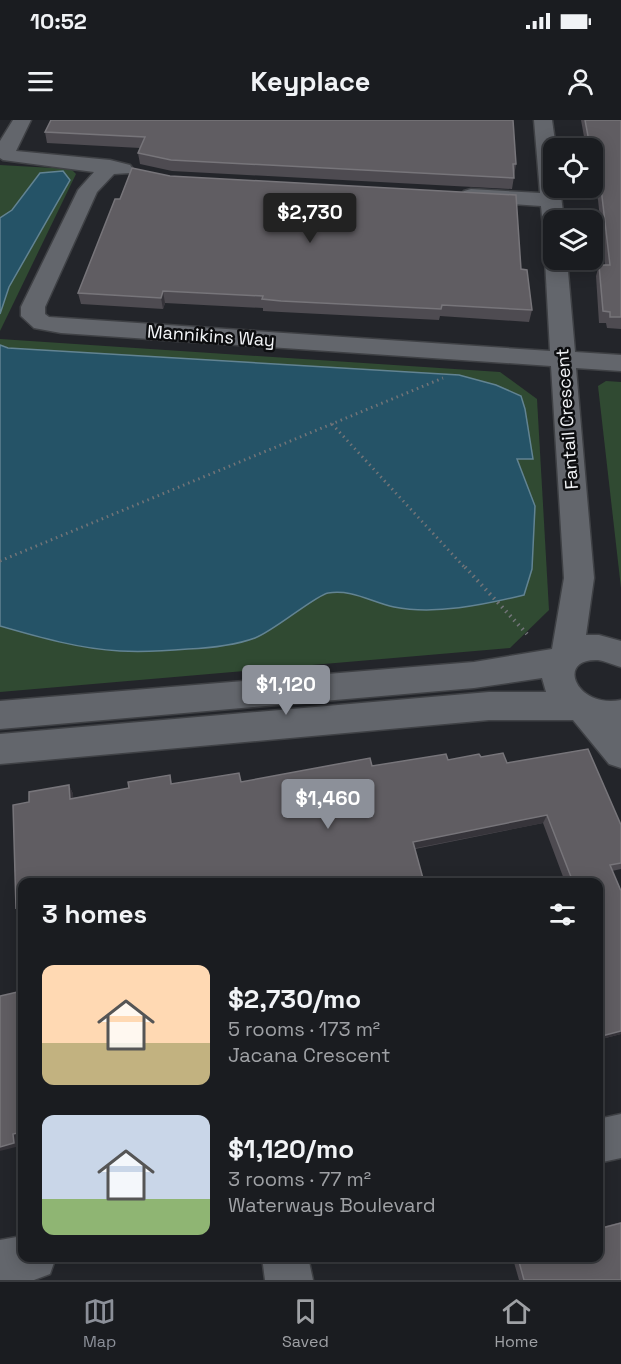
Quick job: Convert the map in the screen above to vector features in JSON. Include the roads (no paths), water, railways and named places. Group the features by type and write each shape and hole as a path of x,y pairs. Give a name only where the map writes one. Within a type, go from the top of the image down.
{"street":[{"path":"22,120 7,144 7,154 22,158 110,166 140,172"},
{"path":"543,120 552,210"},
{"name":"Mannikins Way","path":"110,166 88,190 33,307 33,316 39,322 61,326 563,360"},
{"path":"456,194 551,200"},
{"name":"Fantail Crescent","path":"557,270 579,578 565,658 558,668 559,684 562,692 580,708 621,753"},
{"path":"563,360 621,363"},
{"name":"Fantail Crescent","path":"579,578 599,627 621,653"},
{"path":"0,715 474,675 539,666 565,658 574,650 592,646 621,653"},
{"path":"0,748 489,706 580,708 605,716 621,714"},
{"path":"603,1140 621,1136"},
{"path":"0,1263 18,1260"},
{"path":"286,1262 288,1280"}],"water":[{"path":"63,171 70,180 9,287 0,314 0,218 12,210 40,173"},
{"path":"0,345 8,348 459,375 496,385 521,396 533,459 517,459 535,506 532,569 524,595 476,605 426,610 394,607 345,593 328,593 255,638 205,648 105,650 74,645 0,626"}]}
